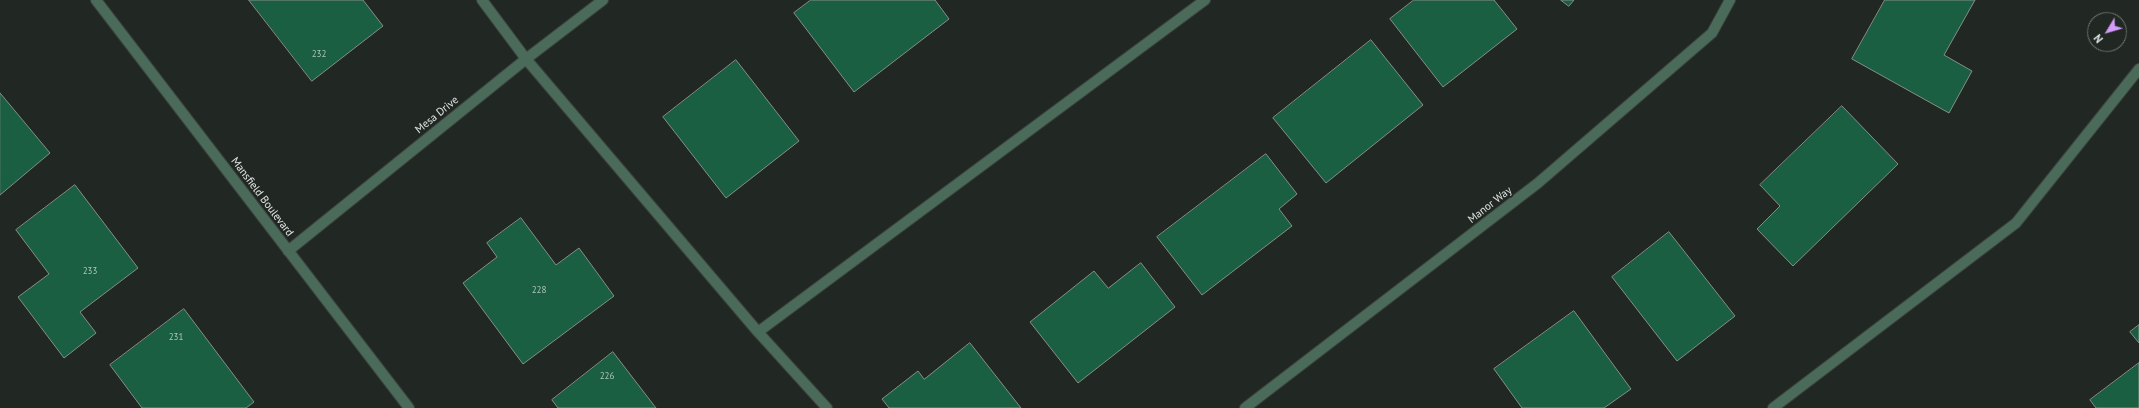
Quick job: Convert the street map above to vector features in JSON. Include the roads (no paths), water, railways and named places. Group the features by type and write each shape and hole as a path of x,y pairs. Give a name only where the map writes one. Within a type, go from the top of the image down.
{"street":[{"name":"Mansfield Boulevard","path":"96,0 410,408"},
{"path":"482,0 526,59 758,332 827,408"},
{"name":"Mesa Drive","path":"288,251 526,59 603,0"},
{"path":"758,332 1205,0"},
{"name":"Manor Way","path":"1245,408 1544,178 1712,33 1730,0"},
{"path":"1773,408 2016,223 2139,69"}]}
